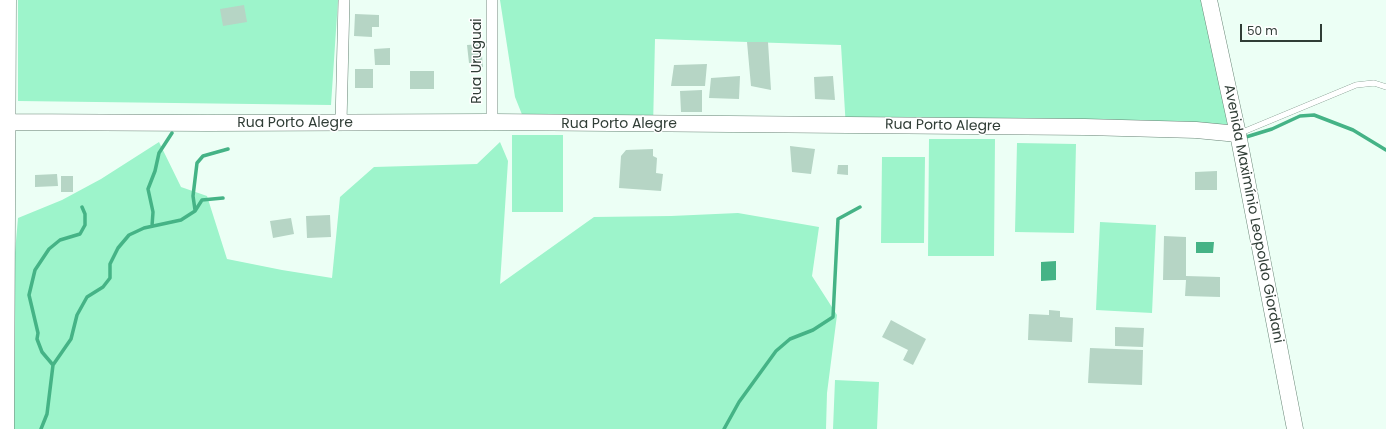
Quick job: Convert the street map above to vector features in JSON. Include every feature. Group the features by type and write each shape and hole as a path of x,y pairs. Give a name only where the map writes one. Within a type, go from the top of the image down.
{"street":[{"path":"6,429 3,287 4,122 8,0"},
{"path":"341,123 344,0"},
{"name":"Rua Uruguai","path":"492,0 492,122"},
{"name":"Avenida Maximínio Leopoldo Giordani","path":"1209,0 1238,134 1294,429"},
{"name":"Rua Porto Alegre","path":"4,122 492,122 1085,127 1196,130 1238,134"}],"lane":[{"path":"1238,134 1356,85 1374,83 1386,87"}],"shaded area":[{"path":"18,0 338,0 331,105 18,101"},
{"path":"500,0 1212,0 1245,137 846,129 841,45 655,39 653,128 527,127 515,97"},
{"path":"512,135 563,135 563,212 512,212"},
{"path":"929,139 995,139 994,256 928,256"},
{"path":"159,142 181,187 207,196 227,259 332,278 340,197 374,167 477,164 500,142 508,161 500,284 594,217 738,213 819,227 812,276 837,315 827,393 826,429 10,429 12,287 18,218 62,200 101,179"},
{"path":"1017,143 1076,144 1074,233 1015,232"},
{"path":"882,157 925,157 924,243 881,243"},
{"path":"1100,222 1156,225 1152,313 1096,310"},
{"path":"1196,242 1214,242 1213,253 1196,253"},
{"path":"1056,261 1056,280 1041,281 1041,262"},
{"path":"835,380 879,382 877,429 833,429"}],"building":[{"path":"244,5 247,22 223,26 220,9"},
{"path":"355,14 379,15 379,27 372,27 372,37 354,36"},
{"path":"747,42 768,42 771,90 751,86"},
{"path":"481,44 483,67 475,68 475,63 469,63 467,45"},
{"path":"390,48 390,65 375,65 374,49"},
{"path":"707,64 705,86 671,86 674,65"},
{"path":"355,69 373,69 373,88 355,88"},
{"path":"410,71 434,71 434,89 410,89"},
{"path":"740,76 739,99 709,98 711,78"},
{"path":"833,76 835,100 815,99 814,77"},
{"path":"702,90 702,112 681,112 680,91"},
{"path":"790,146 815,149 811,174 792,172"},
{"path":"653,149 653,156 657,158 656,173 663,174 661,191 619,188 621,156 626,150"},
{"path":"838,165 848,165 848,175 837,174"},
{"path":"1217,171 1217,190 1195,190 1195,172"},
{"path":"57,174 58,186 35,187 35,175"},
{"path":"61,176 73,176 73,192 61,192"},
{"path":"330,215 331,237 307,238 306,216"},
{"path":"291,218 294,234 273,238 270,221"},
{"path":"1164,236 1186,237 1186,276 1220,277 1220,297 1185,296 1186,280 1163,280"},
{"path":"1049,310 1060,311 1060,317 1073,318 1072,342 1028,340 1029,314 1049,315"},
{"path":"891,320 926,339 913,365 903,360 908,350 882,337"},
{"path":"1115,327 1144,328 1143,347 1115,346"},
{"path":"1090,348 1143,350 1142,385 1088,383"}],"waterway":[{"path":"1246,137 1272,129 1300,116 1314,115 1353,130 1386,150"},
{"path":"152,226 153,212 148,189 155,171 159,153 172,133"},
{"path":"195,210 193,196 197,163 203,156 228,149"},
{"path":"41,429 47,414 53,365 71,339 77,315 87,297 103,287 110,278 110,264 118,248 129,235 144,228 181,220 195,211 202,200 223,198"},
{"path":"53,365 42,352 37,339 38,333 29,295 35,270 49,249 60,240 80,234 85,225 85,214 82,207"},
{"path":"724,429 739,402 776,351 790,339 813,330 833,317 838,219 860,207"}]}
